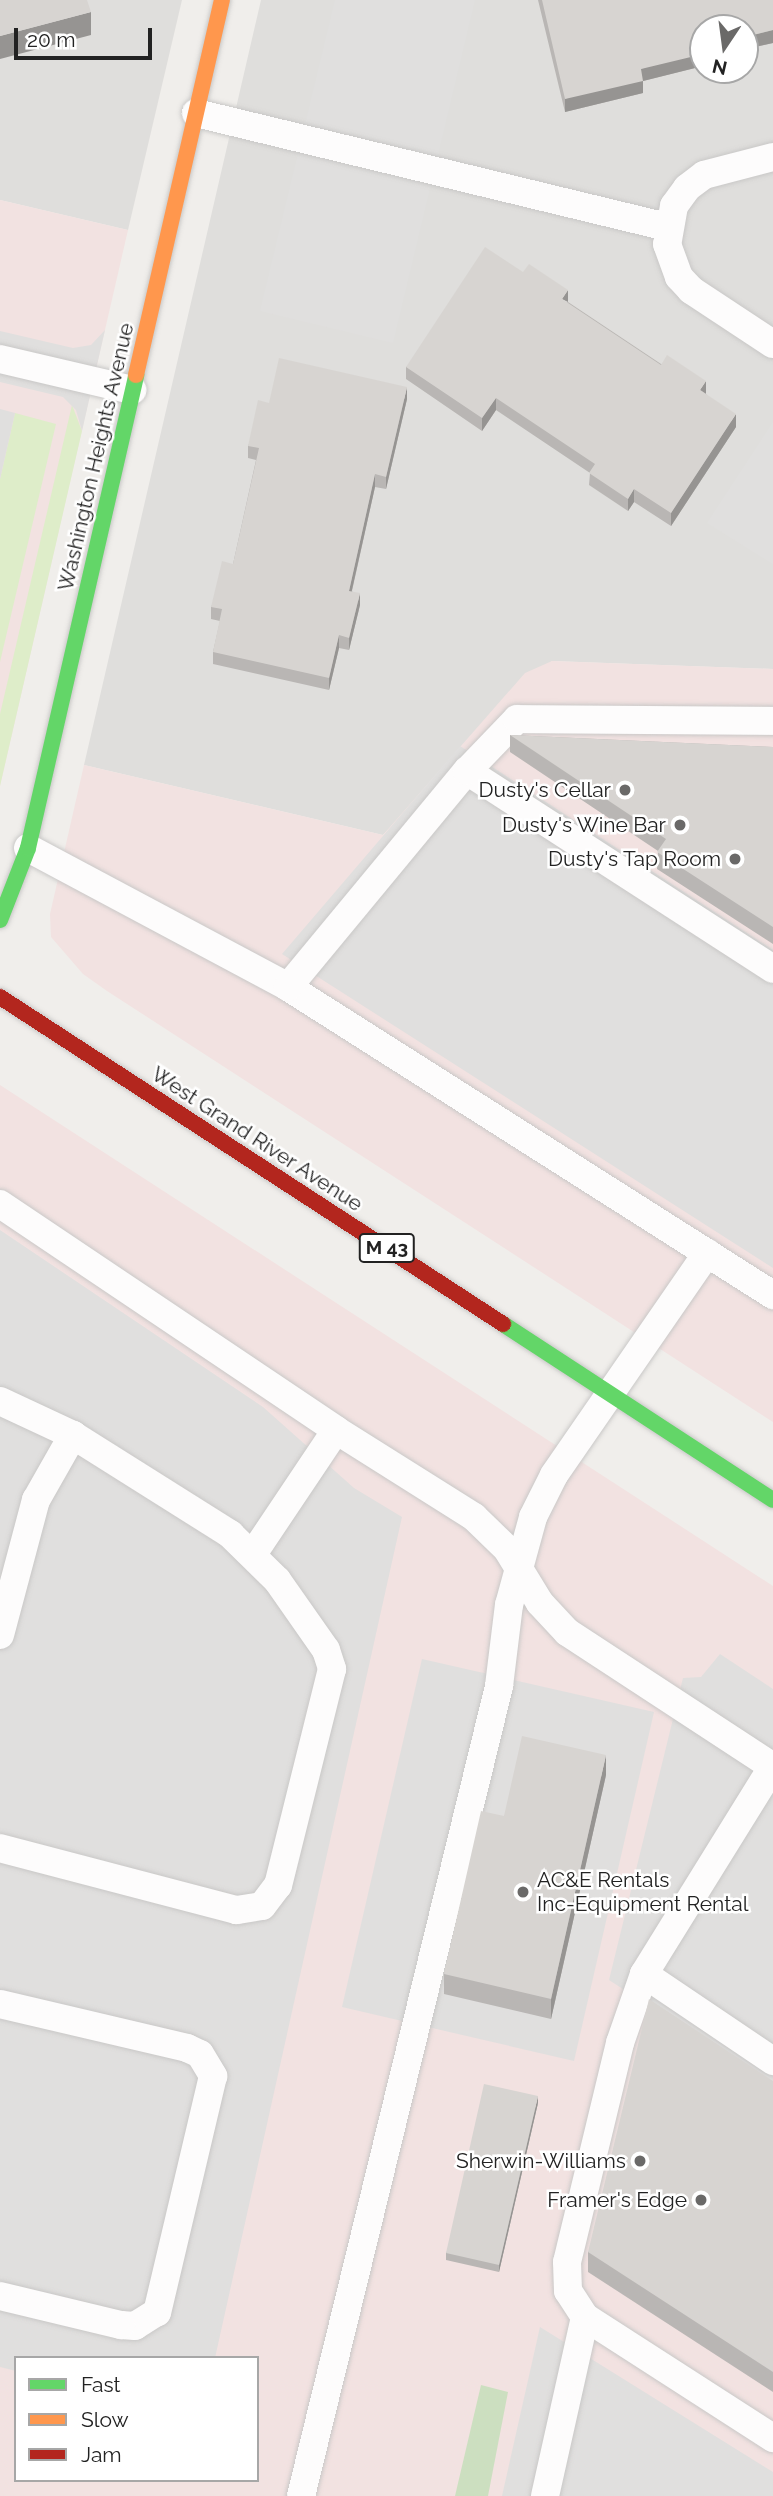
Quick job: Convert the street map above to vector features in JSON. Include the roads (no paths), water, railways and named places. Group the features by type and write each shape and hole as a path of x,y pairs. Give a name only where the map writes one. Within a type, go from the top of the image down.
{"street":[{"name":"Washington Heights Avenue","path":"0,920 28,848 222,0"},
{"name":"West Grand River Avenue","path":"0,997 773,1500"}],"lane":[{"path":"196,113 668,227"},
{"path":"773,157 704,175 687,188 668,227 671,261 685,284 773,344"},
{"path":"0,359 132,390"},
{"path":"288,987 510,723 525,716 773,721"},
{"path":"467,771 773,969"},
{"path":"28,848 288,987 773,1295"},
{"path":"0,1204 336,1430 474,1517 519,1566 540,1603 567,1632 773,1767 644,1974 620,2043 567,2262 568,2291 586,2317 773,2438"},
{"path":"301,2496 499,1686 519,1566 543,1495 707,1254"},
{"path":"0,1401 73,1436 230,1534 253,1554 326,1650 332,1669 272,1897 262,1906 236,1910 0,1848"},
{"path":"253,1554 336,1430"},
{"path":"0,1634 36,1500 73,1436"},
{"path":"644,1974 773,2061"},
{"path":"0,2004 187,2049 200,2054 213,2076 157,2312 135,2326 121,2325 0,2296"},
{"path":"545,2496 586,2317"}],"place":[{"name":"Dusty's Cellar","path":"625,790"},
{"name":"Dusty's Wine Bar","path":"680,825"},
{"name":"Dusty's Tap Room","path":"735,859"},
{"name":"AC&E Rentals Inc-Equipment Rental","path":"523,1892"},
{"name":"Sherwin-Williams","path":"640,2161"},
{"name":"Framer's Edge","path":"701,2200"}]}
